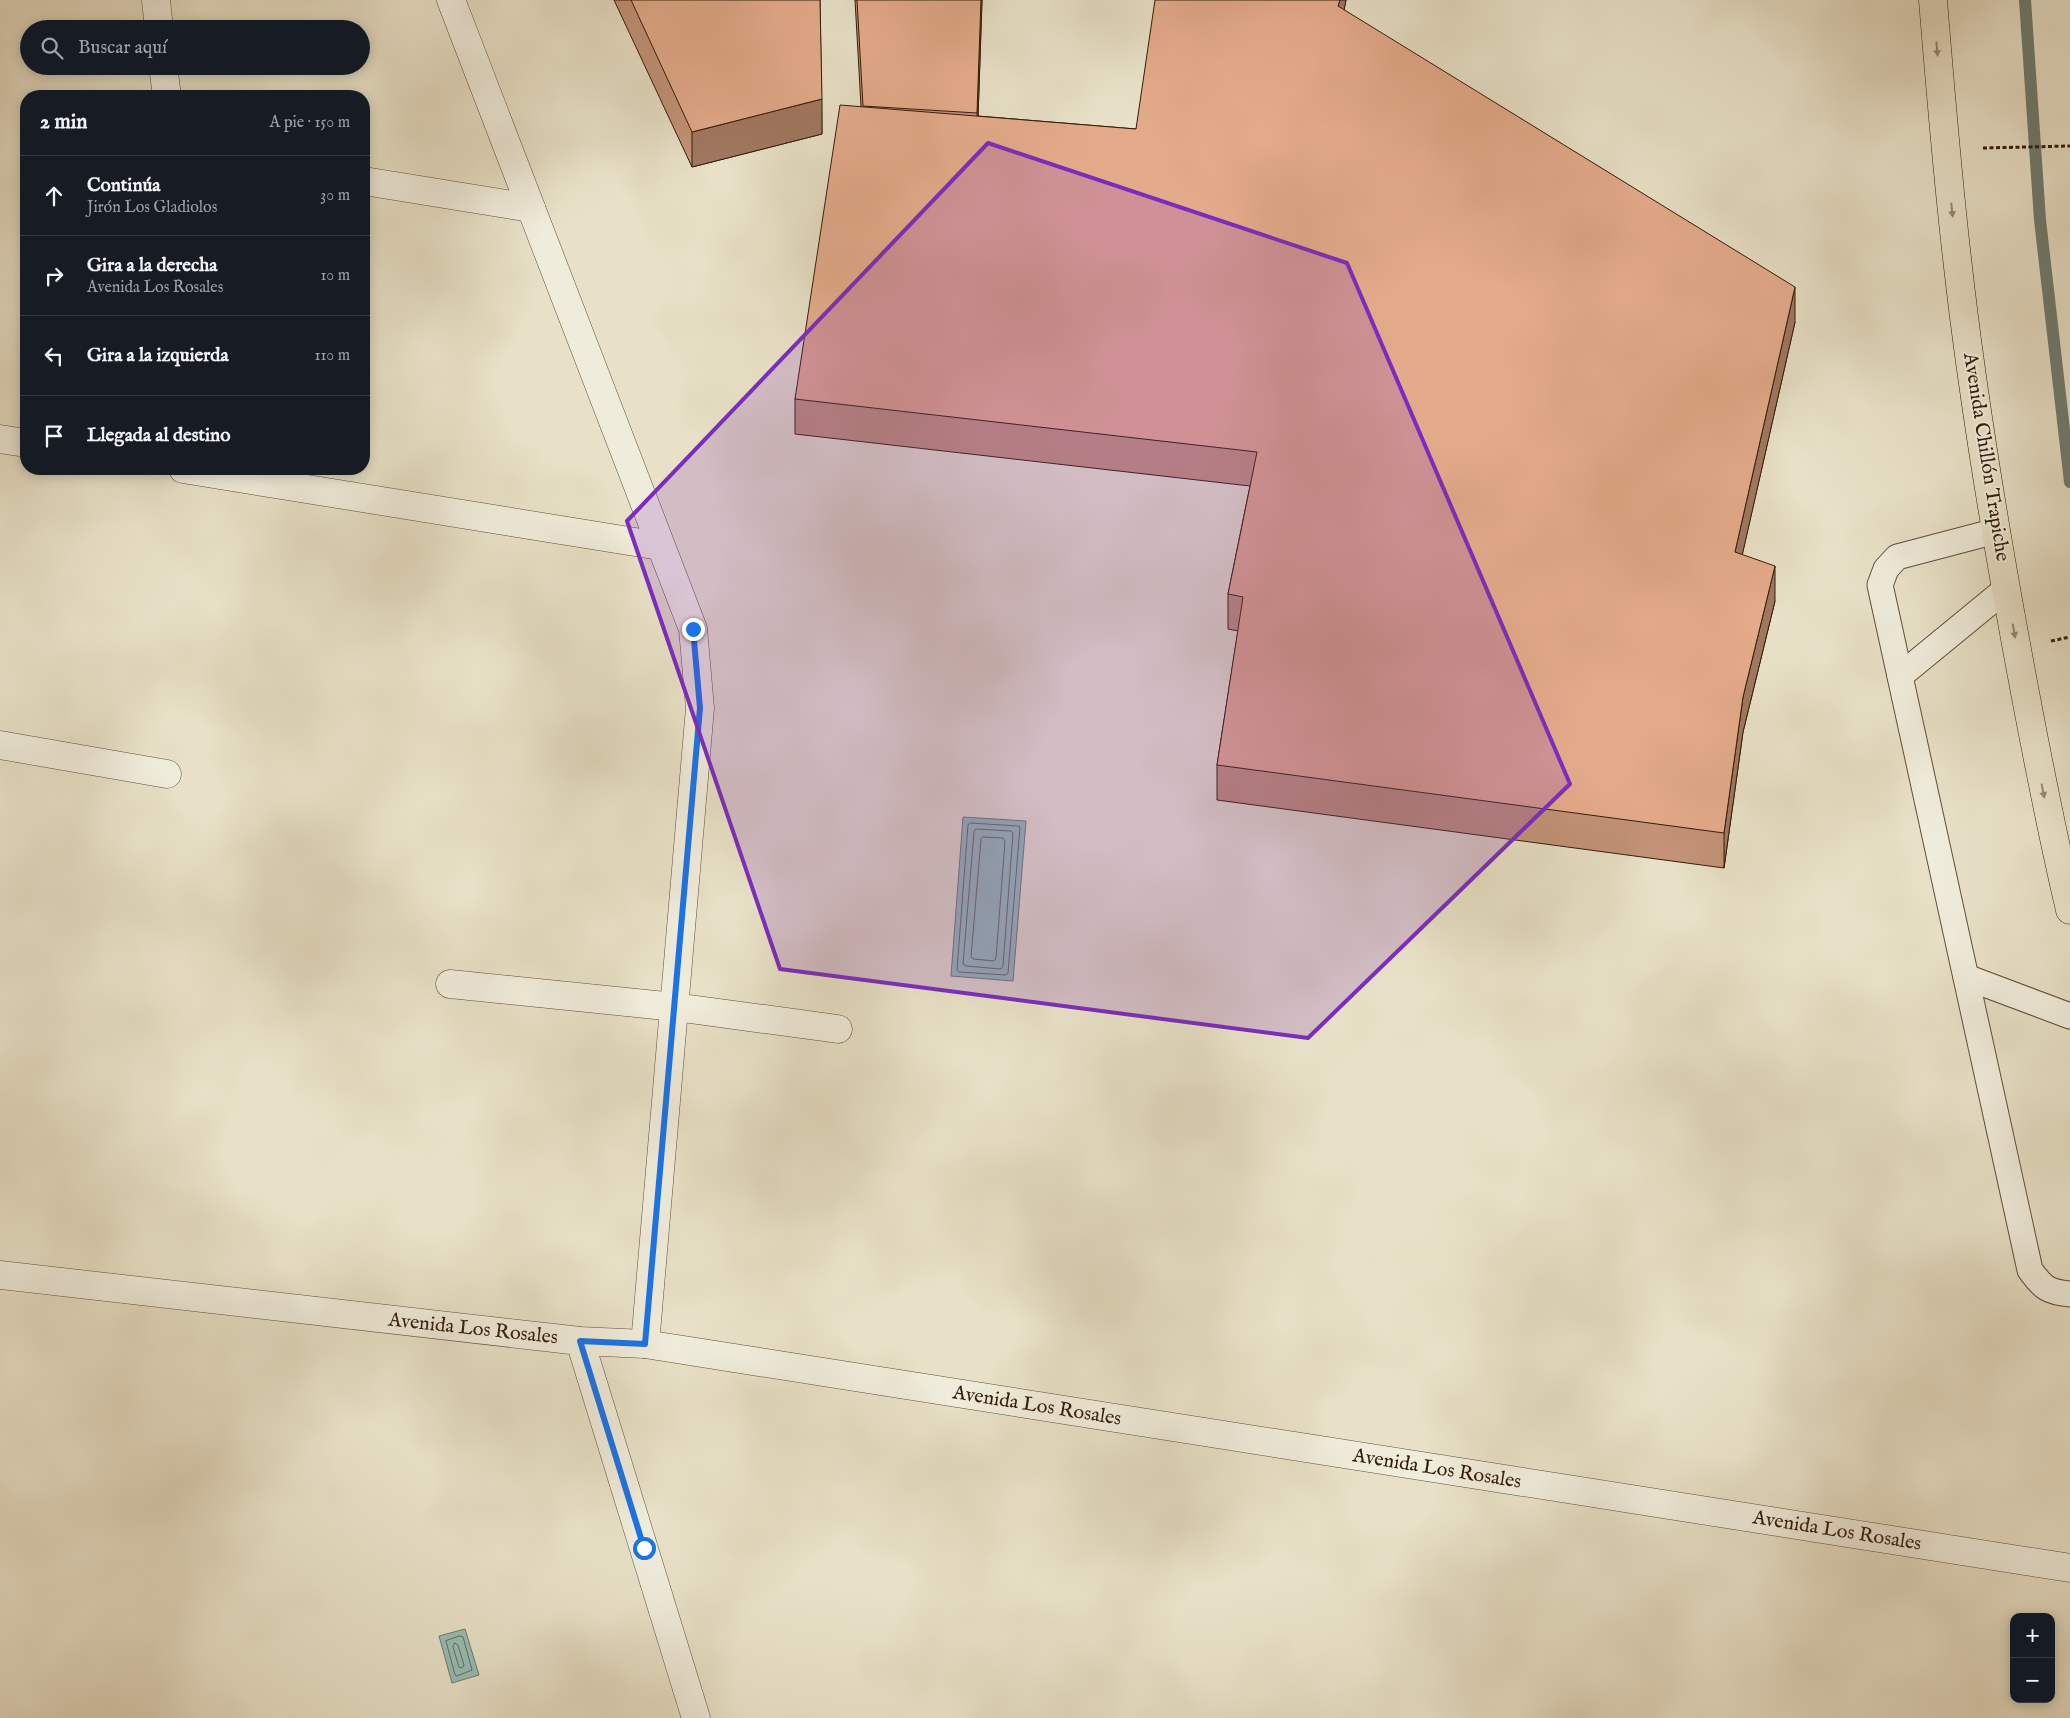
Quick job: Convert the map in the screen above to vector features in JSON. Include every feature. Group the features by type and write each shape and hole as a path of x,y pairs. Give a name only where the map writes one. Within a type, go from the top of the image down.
{"main road":[{"name":"Avenida Chillón Trapiche","path":"1933,0 1957,260 1974,388 2006,589 2050,826 2070,910"}],"street":[{"path":"156,0 158,20"},
{"path":"452,0 693,629 700,708 645,1344"},
{"path":"164,75 166,90"},
{"path":"370,182 531,208"},
{"path":"0,439 20,442"},
{"path":"220,475 660,546"},
{"path":"0,745 167,774"},
{"path":"450,984 674,1008 838,1029"},
{"name":"Avenida Los Rosales","path":"0,1275 580,1341 645,1344 2070,1568"},
{"path":"580,1341 696,1718"}],"lane":[{"path":"1996,531 1897,558 1886,570 1880,585 2030,1270 2040,1284 2048,1291 2070,1294"},
{"path":"1900,676 2006,589"},
{"path":"1966,977 2070,1016"}],"path":[{"path":"1946,148 2070,146"}],"highlighted area":[{"path":"988,143 1347,263 1570,784 1308,1038 780,969 627,521"}],"water":[{"path":"963,817 1026,821 1013,981 951,976"},
{"path":"465,1629 479,1675 452,1683 439,1636"}],"building":[{"path":"631,0 820,0 822,99 692,132"},
{"path":"857,0 981,0 977,113 863,106"},
{"path":"1155,0 1340,0 1338,6 1795,287 1735,552 1775,566 1743,697 1724,833 1217,765 1243,597 1228,594 1257,452 795,399 840,105 1136,129"}],"waterway":[{"path":"2025,0 2040,220 2070,482"}],"route":[{"path":"644,1548 580,1341 645,1344 700,708 693,629"}]}
